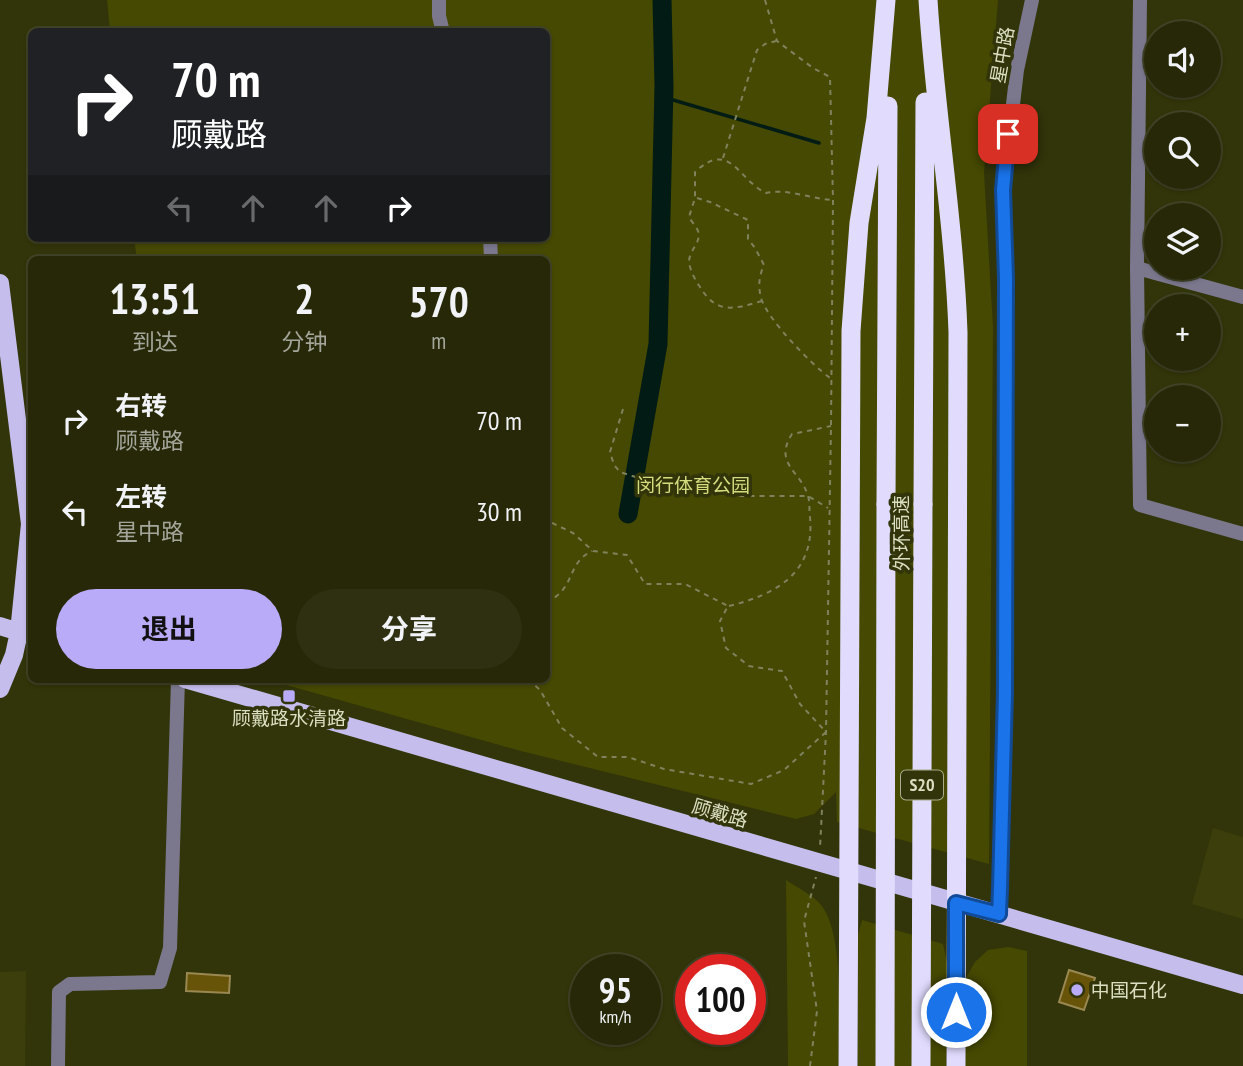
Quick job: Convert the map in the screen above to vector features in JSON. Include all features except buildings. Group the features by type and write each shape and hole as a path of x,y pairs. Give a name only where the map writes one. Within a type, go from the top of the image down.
{"highway":[{"name":"外环高速","path":"884,1066 887,0"},
{"path":"848,1066 850,331 859,223 876,118 887,0"},
{"name":"外环高速","path":"921,1066 927,0"},
{"path":"927,0 937,118 953,233 956,281 956,1066"}],"main road":[{"path":"0,283 28,508"},
{"path":"0,689 25,634 28,568"},
{"path":"0,626 25,634"},
{"path":"0,662 25,634"},
{"name":"顾戴路","path":"199,683 1243,985"}],"street":[{"path":"439,0 442,28"},
{"name":"星中路","path":"999,914 1005,693 1006,278 1003,190 1017,70 1032,0"},
{"path":"1140,0 1137,268 1140,505 1243,534"},
{"path":"1137,268 1243,297"},
{"path":"58,1066 59,992 70,984 160,982 170,948 178,683"}],"path":[{"path":"765,0 777,41 813,68 830,77 833,200 826,732 819,864 804,921 817,1011 810,1066"},
{"path":"723,159 757,50 765,44 777,41"},
{"path":"762,301 726,309 712,304 694,278 689,262 699,239 698,231 689,216 695,198 695,172 705,163 723,159 731,162 747,180 766,193 778,190 815,199 833,200"},
{"path":"695,198 748,220 748,239 764,265 759,277 762,301 803,354 831,378"},
{"path":"623,409 610,452 614,465 620,472 651,482 736,496 808,496 828,508"},
{"path":"550,599 565,589 572,577 575,563 581,556 593,551 627,555 645,584 685,584 727,606 750,601 775,589 789,580 801,565 809,546 808,496 789,467 785,453 786,443 792,434 831,426"},
{"path":"550,522 573,533 593,551"},
{"path":"727,606 720,621 726,648 749,666 782,670 800,704 826,732"},
{"path":"532,683 540,690 562,728 597,758 628,757 664,769 751,784 784,770 826,732"}],"shaded area":[{"path":"1213,828 1243,837 1243,919 1192,904"},
{"path":"26,971 25,1066 0,1066 0,972"}],"green space":[{"name":"闵行体育公园","path":"107,0 998,0 984,173 993,327 989,864 837,822 836,792 814,814 796,819 521,751 279,683 550,683 550,256 137,256 135,242 550,242 550,28 110,28"},
{"path":"786,880 821,905 829,919 839,982 838,1066 788,1066"},
{"path":"862,920 943,944 947,962 946,1066 858,1066 858,935"},
{"path":"1008,947 1027,951 1027,1066 965,1066 966,978 975,962 988,950"}],"waterway":[{"path":"628,514 658,344 664,86 662,0"},
{"path":"663,97 819,143"}],"place":[{"name":"顾戴路水清路","path":"289,696"},
{"name":"中国石化","path":"1077,990"}],"route":[{"path":"956,1012 956,903 999,914 1005,693 1006,278 1003,190 1008,134"}]}
